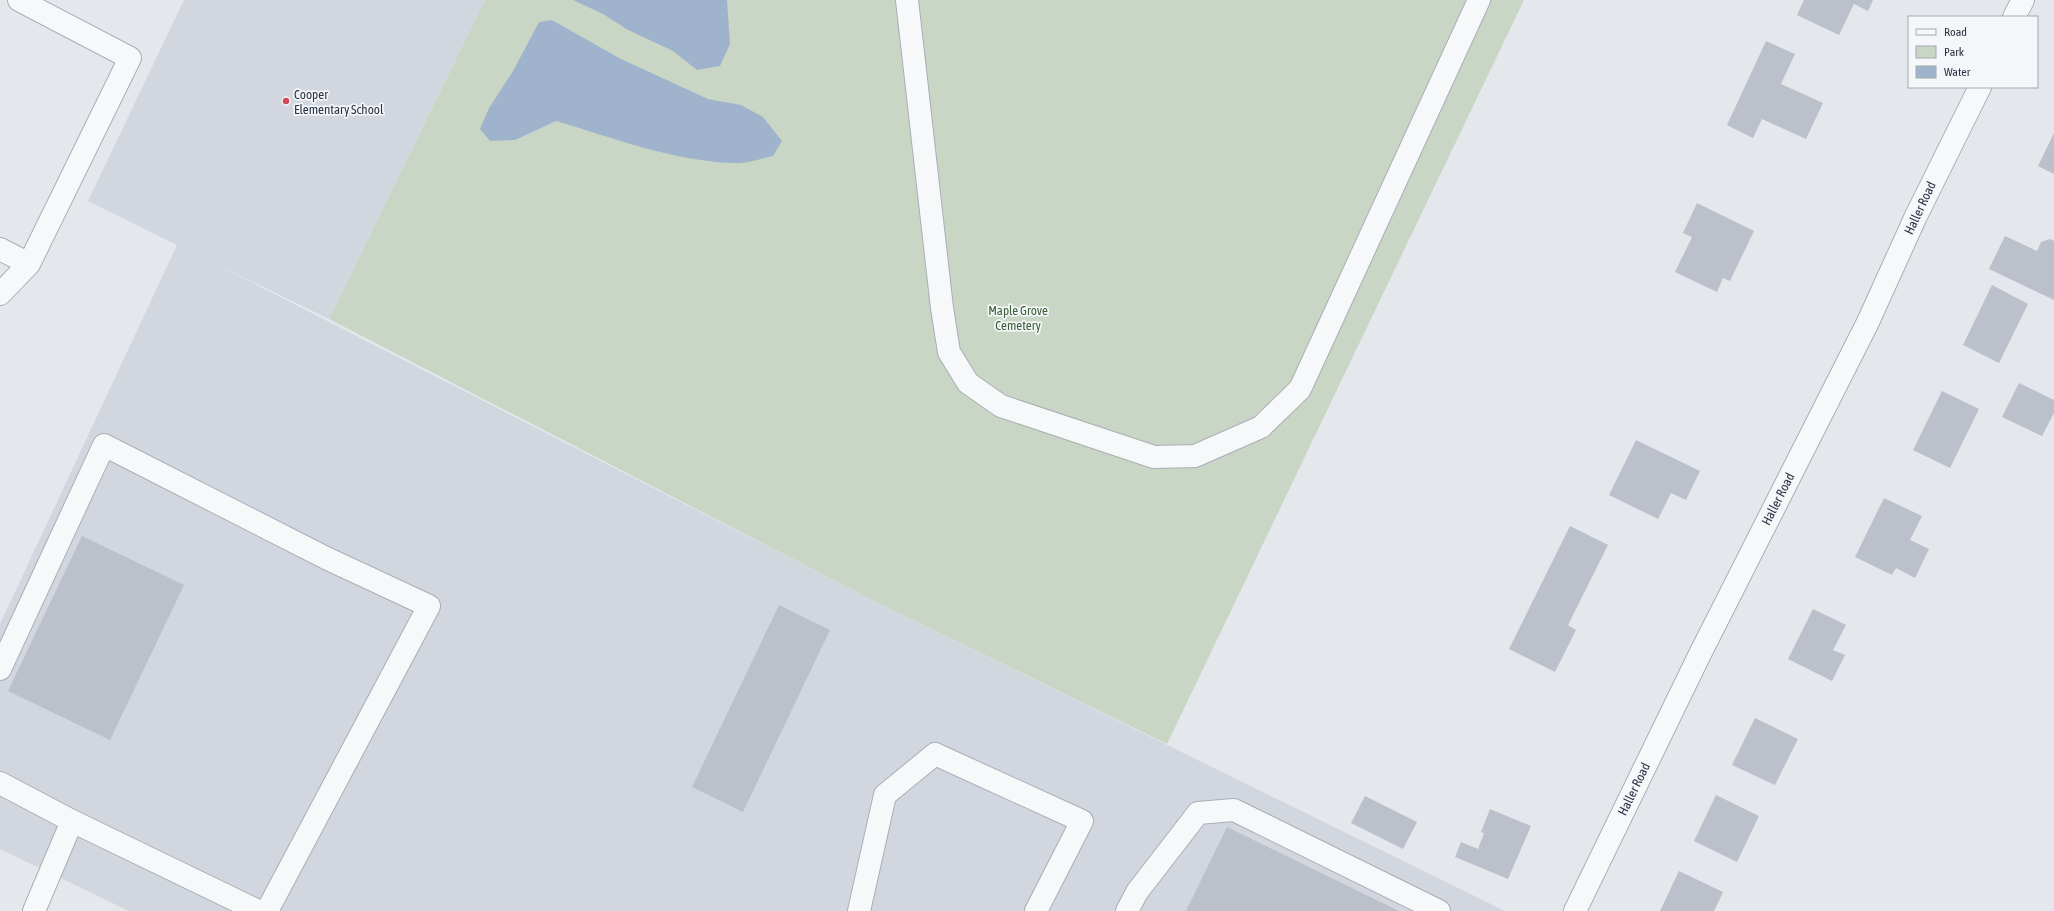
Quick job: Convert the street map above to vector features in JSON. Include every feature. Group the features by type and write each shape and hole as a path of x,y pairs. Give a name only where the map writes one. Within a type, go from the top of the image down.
{"street":[{"path":"0,294 29,264 130,58 19,0"},
{"path":"907,0 942,308 949,352 968,384 1001,406 1154,457 1195,456 1261,427 1300,389 1479,0"},
{"path":"2014,16 2022,0"},
{"name":"Haller Road","path":"1575,911 1699,656 1868,322 1916,216 1980,88"},
{"path":"0,249 29,264"},
{"path":"0,669 104,445 326,558 429,606 267,911"},
{"path":"859,911 885,795 935,754 1082,821 1036,911"},
{"path":"0,784 72,821 258,911"},
{"path":"1127,911 1137,892 1198,813 1234,810 1439,911"},
{"path":"34,911 72,821"}],"shaded area":[{"path":"184,0 485,0 329,319 214,263 876,602 1505,911 129,911 0,849 0,624 177,245 88,201"}],"green space":[{"name":"Maple Grove Cemetery","path":"485,0 1524,0 1167,744 876,602 329,319"}],"water":[{"path":"573,0 727,0 730,44 720,66 697,70 673,51 628,30 603,14"},
{"path":"552,20 621,59 708,99 741,105 763,117 782,141 773,156 738,163 688,158 643,148 556,121 515,140 490,141 480,129 489,108 513,71 539,22"}],"building":[{"path":"1804,0 1873,0 1868,11 1854,4 1839,35 1797,15"},
{"path":"1766,41 1795,54 1781,84 1823,103 1806,139 1762,119 1753,138 1727,125"},
{"path":"2054,133 2054,174 2038,166"},
{"path":"1697,203 1754,231 1730,281 1723,278 1717,292 1675,272 1692,237 1683,233"},
{"path":"2005,236 2037,251 2041,242 2050,239 2054,241 2054,300 1989,269"},
{"path":"1992,285 2028,304 1999,363 1963,345"},
{"path":"2019,383 2054,400 2054,413 2042,436 2002,417"},
{"path":"1942,391 1979,409 1950,468 1913,450"},
{"path":"1636,440 1700,471 1686,500 1671,493 1658,519 1609,495"},
{"path":"1884,498 1922,516 1910,540 1929,549 1915,578 1896,568 1892,575 1855,557"},
{"path":"1570,526 1608,545 1568,625 1576,630 1555,672 1509,649"},
{"path":"82,536 184,585 110,740 8,691"},
{"path":"779,605 830,630 743,812 692,787"},
{"path":"1813,609 1846,625 1833,650 1845,655 1832,681 1788,659"},
{"path":"1755,718 1798,739 1775,785 1732,765"},
{"path":"1716,795 1759,816 1737,862 1694,841"},
{"path":"1365,796 1417,822 1403,849 1351,823"},
{"path":"1490,809 1531,826 1508,879 1455,857 1461,842 1478,849 1484,833 1481,832"},
{"path":"1227,827 1399,911 1186,911"},
{"path":"1679,871 1723,892 1714,911 1660,911"}],"place":[{"name":"Cooper Elementary School","path":"286,101"}]}
